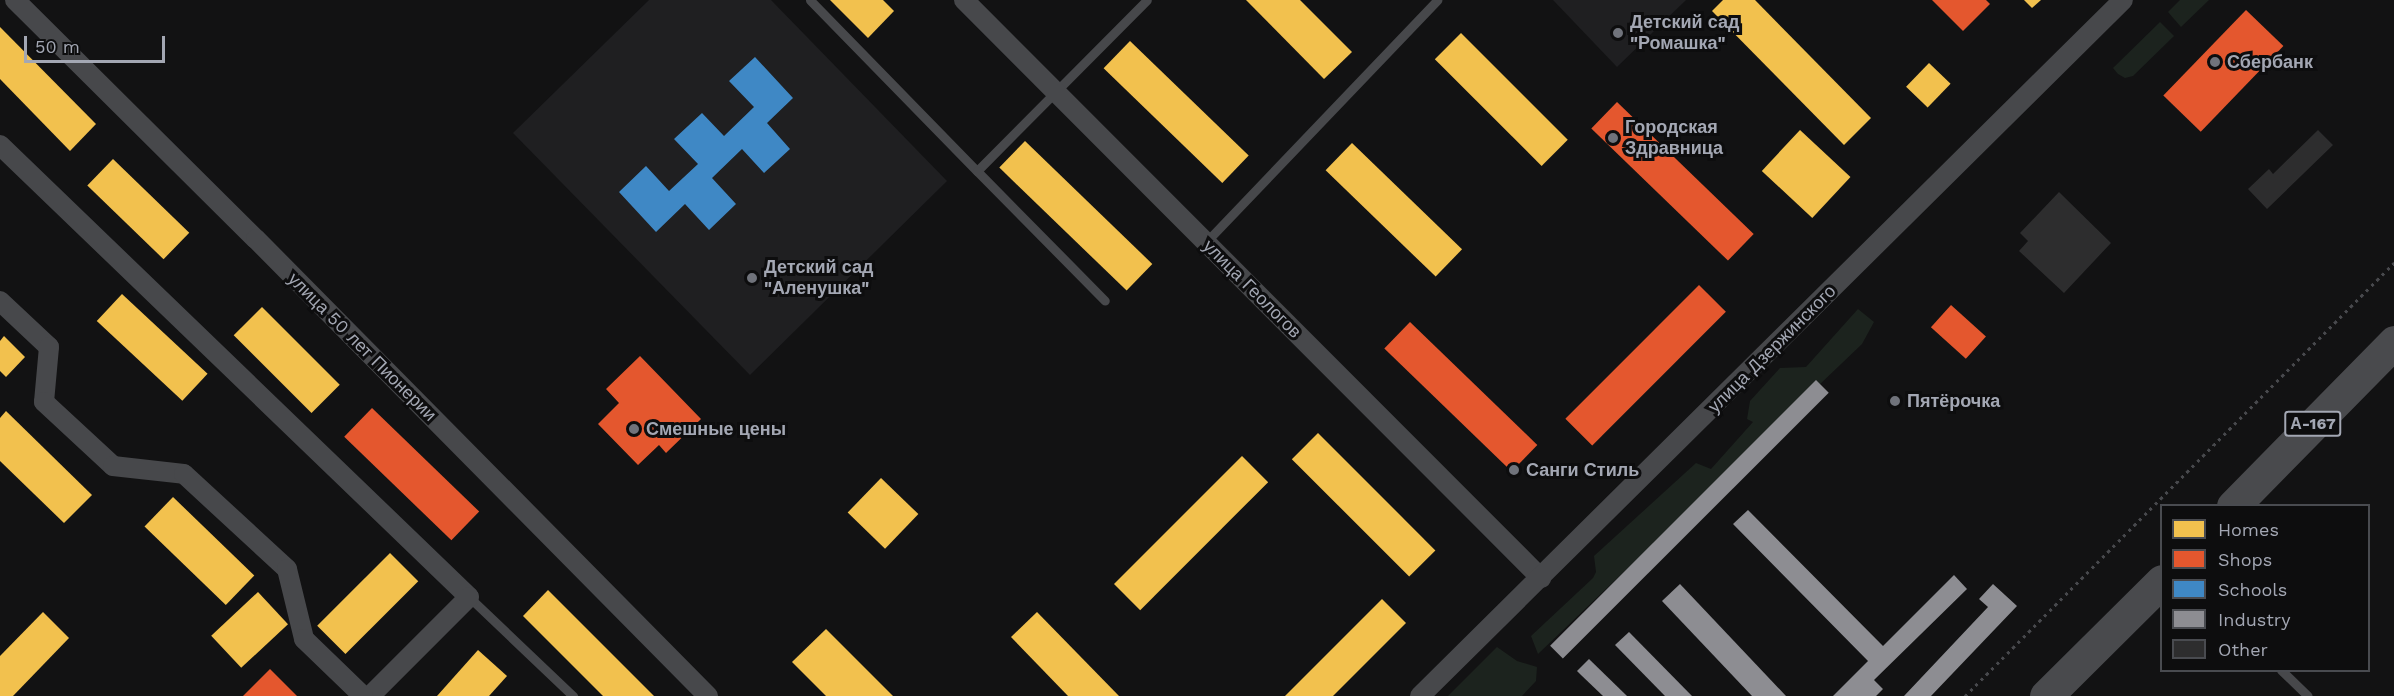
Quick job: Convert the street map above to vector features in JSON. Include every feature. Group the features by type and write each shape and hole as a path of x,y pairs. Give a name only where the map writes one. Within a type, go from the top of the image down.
{"highway":[{"name":"А-167","path":"2234,504 2394,342"},
{"path":"2046,696 2160,583"}],"street":[{"name":"улица 50 лет Пионерии","path":"15,0 256,239 708,696"},
{"name":"улица Геологов","path":"964,0 1541,578"},
{"name":"улица Дзержинского","path":"1420,696 2123,0"},
{"path":"0,145 469,597 370,696"},
{"path":"0,301 49,347 44,402 113,466 184,474 286,569 304,639 363,696"}],"lane":[{"path":"810,0 1105,301"},
{"path":"977,171 1147,0"},
{"path":"1206,243 1437,0"},
{"path":"469,597 573,696"},
{"path":"2283,672 2308,696"}],"path":[{"path":"1965,696 2394,263"}],"shaded area":[{"name":"Детский сад \"Аленушка\"","path":"649,0 771,0 947,181 750,375 513,133"},
{"name":"Детский сад \"Ромашка\"","path":"1553,0 1686,0 1617,67"},
{"path":"2180,0 2209,0 2181,27 2168,12"},
{"path":"2160,22 2174,36 2133,76 2125,78 2118,74 2113,68"},
{"path":"1858,309 1874,322 1862,344 1538,654 1531,636 1593,578 1596,572 1594,556 1696,463 1711,469 1753,422 1747,419 1750,401 1780,368 1806,367"},
{"path":"1497,647 1517,661 1537,667 1536,681 1522,696 1448,696"}],"building: Homes":[{"path":"830,0 883,0 894,11 868,38"},
{"path":"1246,0 1300,0 1352,52 1324,79"},
{"path":"1723,0 1755,0 1871,118 1844,145 1712,11"},
{"path":"2024,0 2041,0 2032,8"},
{"path":"0,27 96,124 70,151 0,79"},
{"path":"1461,33 1568,140 1542,166 1435,59"},
{"path":"1130,41 1249,156 1222,183 1104,68"},
{"path":"1929,63 1951,84 1928,108 1906,87"},
{"path":"1800,130 1850,177 1812,218 1762,171"},
{"path":"1025,141 1152,264 1127,291 999,168"},
{"path":"1352,143 1462,249 1436,277 1326,170"},
{"path":"113,159 189,233 164,259 87,186"},
{"path":"122,294 208,374 182,401 97,321"},
{"path":"262,307 340,385 311,413 234,335"},
{"path":"4,336 25,357 6,377 0,371 0,341"},
{"path":"6,411 92,495 64,523 0,461 0,418"},
{"path":"1318,433 1435,550 1409,577 1292,459"},
{"path":"1242,456 1268,482 1140,610 1114,584"},
{"path":"881,478 918,514 885,549 848,513"},
{"path":"173,497 254,575 226,605 145,526"},
{"path":"390,553 418,581 345,654 317,626"},
{"path":"548,590 654,696 603,696 523,616"},
{"path":"258,592 288,624 241,668 211,636"},
{"path":"1382,599 1406,623 1333,696 1285,696"},
{"path":"43,612 69,638 13,696 0,696 0,656"},
{"path":"1037,612 1119,696 1068,696 1011,637"},
{"path":"826,629 893,696 826,696 792,662"},
{"path":"478,650 507,676 489,696 437,696"}],"building: Shops":[{"path":"1932,0 1986,0 1990,4 1963,31"},
{"path":"2246,10 2283,46 2201,132 2163,96"},
{"path":"1617,102 1754,234 1728,261 1591,129"},
{"path":"1699,285 1726,312 1592,446 1565,419"},
{"path":"1951,305 1986,336 1966,359 1931,327"},
{"path":"1410,322 1537,445 1512,472 1384,349"},
{"path":"640,356 701,419 666,453 659,445 638,465 598,424 619,403 606,389"},
{"path":"372,408 479,512 451,540 344,437"},
{"path":"270,669 297,696 243,696"}],"building: Schools":[{"path":"755,57 793,98 767,123 790,149 764,173 742,149 712,178 736,204 709,230 685,204 656,232 619,192 646,166 669,191 698,164 674,139 702,113 724,136 754,107 729,81"}],"building: Industry":[{"path":"1816,380 1829,393 1563,659 1550,646"},
{"path":"1748,510 1883,646 1954,575 1967,589 1874,680 1883,689 1876,696 1833,696 1868,661 1733,524"},
{"path":"1680,584 1786,696 1752,696 1662,601"},
{"path":"1993,584 2017,606 1931,696 1904,696 1988,607 1979,599"},
{"path":"1629,632 1692,696 1665,696 1615,645"},
{"path":"1589,659 1627,696 1603,696 1581,675 1577,671"}],"building: Other":[{"path":"2318,130 2333,145 2267,209 2248,189 2269,169 2273,174"},
{"path":"2059,192 2111,243 2064,293 2019,251 2028,241 2020,233"}],"place":[{"name":"Детский сад \"Ромашка\"","path":"1618,33"},
{"name":"Сбербанк","path":"2215,62"},
{"name":"Городская Здравница","path":"1613,138"},
{"name":"Детский сад \"Аленушка\"","path":"752,278"},
{"name":"Пятёрочка","path":"1895,401"},
{"name":"Смешные цены","path":"634,429"},
{"name":"Санги Стиль","path":"1514,470"}]}
